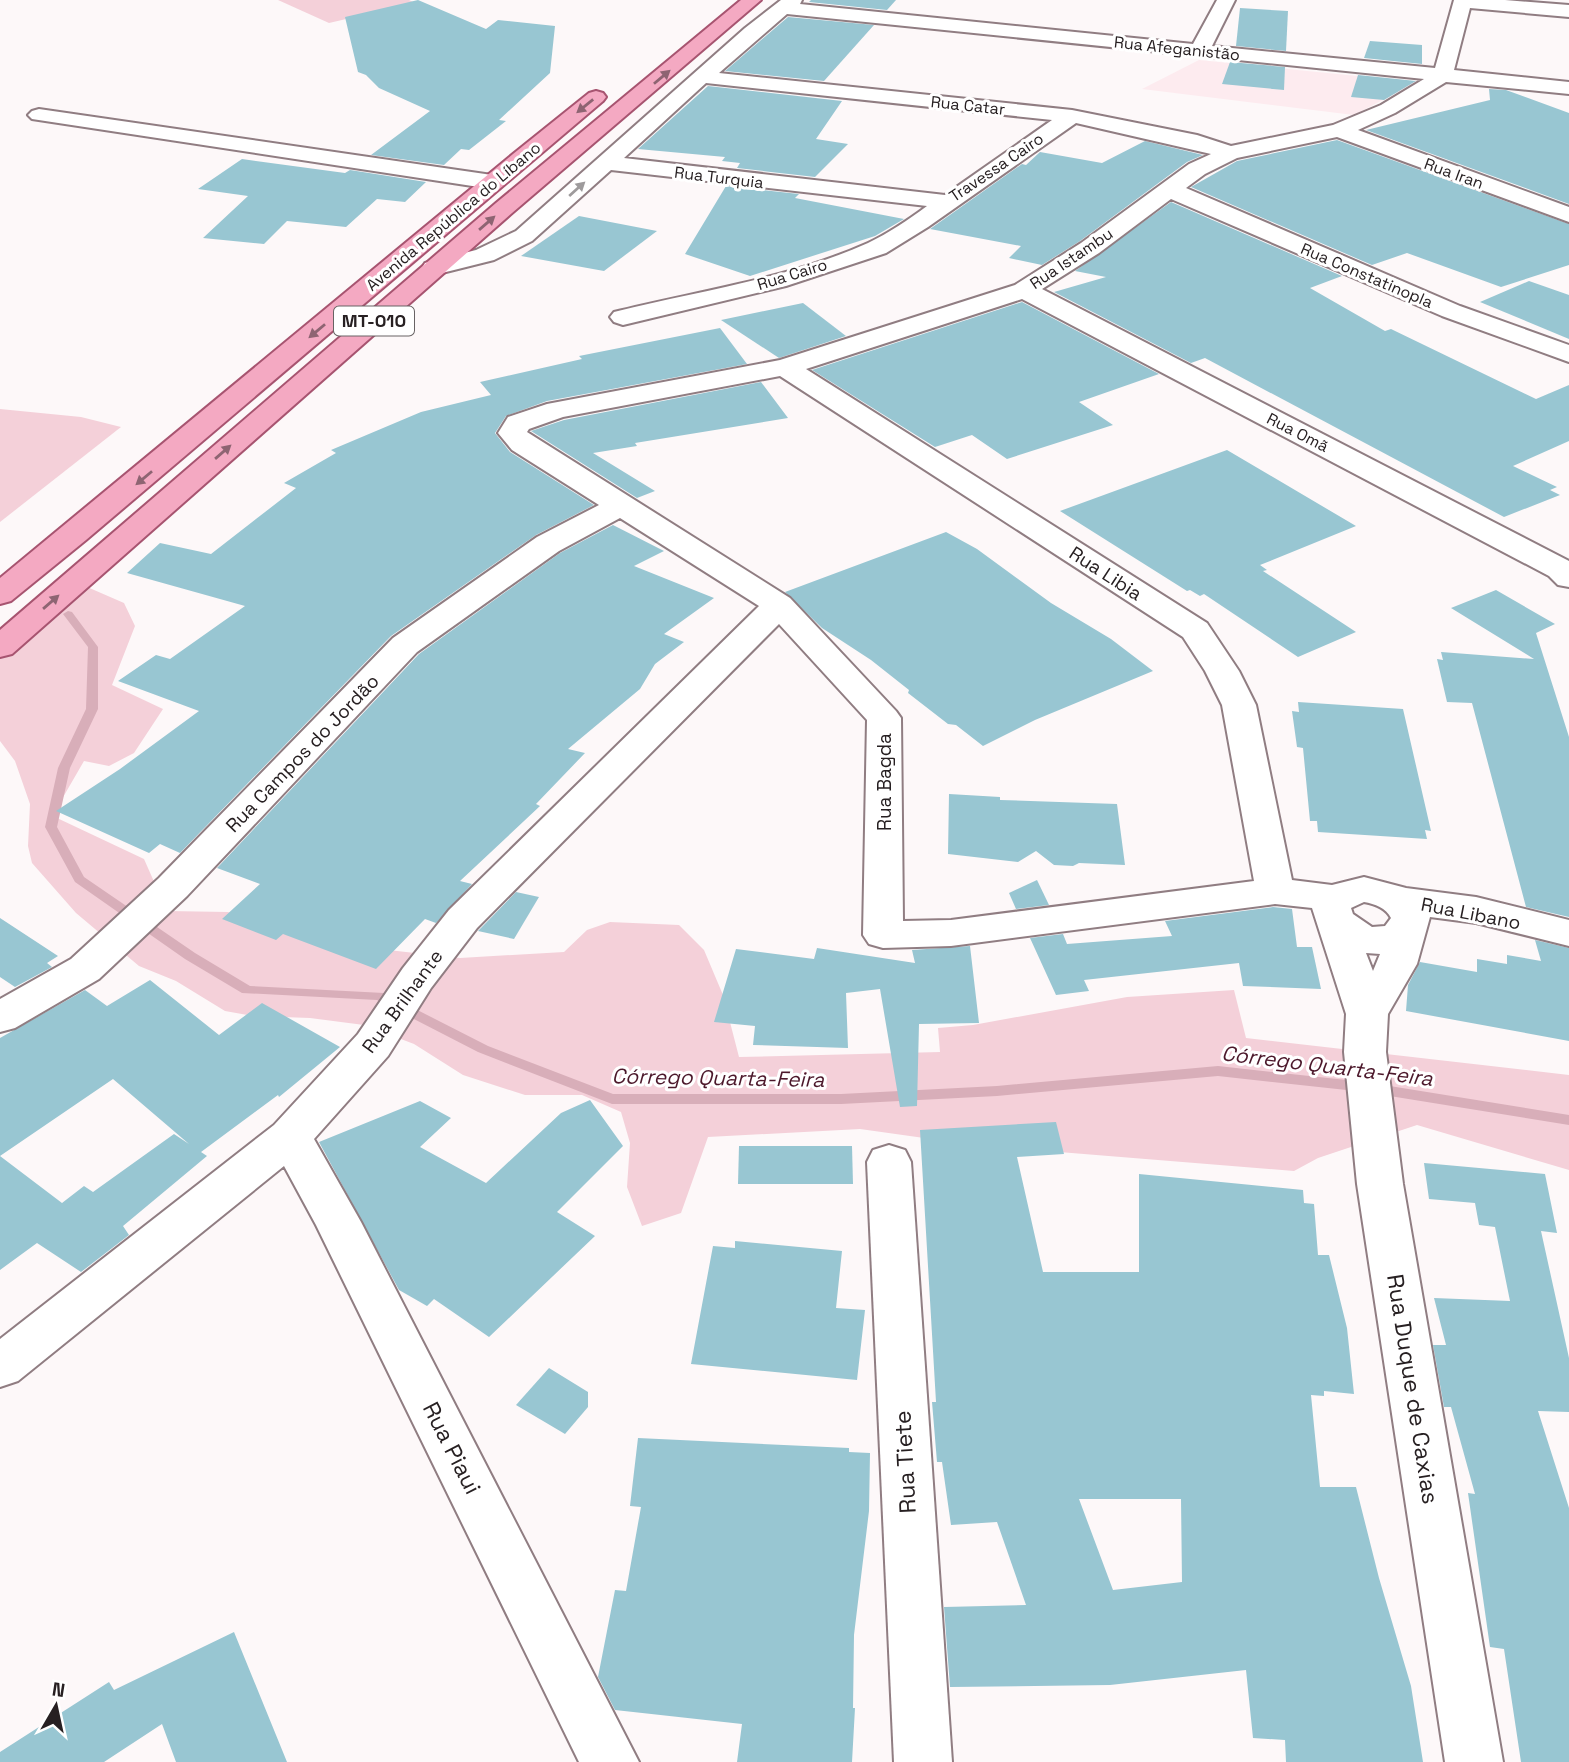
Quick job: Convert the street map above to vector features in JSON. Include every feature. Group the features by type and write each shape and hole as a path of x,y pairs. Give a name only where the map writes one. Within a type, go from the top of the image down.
{"main road":[{"name":"Avenida República do Líbano","path":"0,647 435,268 752,0"},
{"name":"Avenida República do Líbano","path":"0,594 111,505 614,82"}],"street":[{"path":"1200,50 1226,0"},
{"path":"1443,74 1463,1 1569,11"},
{"name":"Rua Afeganistão","path":"789,4 1569,88"},
{"name":"Avenida República do Líbano","path":"435,268 485,255 524,236 752,32 789,4"},
{"path":"720,29 752,32"},
{"name":"Rua Istambu","path":"518,423 557,410 785,367 1024,290 1090,248 1197,169 1230,153 1339,131 1388,109 1443,74"},
{"name":"Rua Catar","path":"703,77 1072,116 1197,142 1230,153"},
{"path":"1488,80 1569,106"},
{"path":"39,115 492,182"},
{"name":"Travessa Cairo","path":"832,190 949,202 1072,116"},
{"name":"Rua Iran","path":"1339,131 1569,215"},
{"name":"Rua Turquia","path":"606,163 832,190"},
{"name":"Rua Constatinopla","path":"1168,189 1451,311 1569,354"},
{"name":"Rua Cairo","path":"624,317 758,285 868,251 949,202"},
{"name":"Rua Omã","path":"1024,290 1560,569 1569,578"},
{"name":"Rua Libia","path":"785,367 1195,630 1222,671 1239,705 1275,891"},
{"name":"Rua Bagda","path":"518,423 512,433 516,439 619,507 779,605 884,718 883,935 951,933 1275,891"},
{"name":"Rua Campos do Jordão","path":"0,1018 85,969 173,887 405,645 548,544 619,507"},
{"name":"Rua Brilhante","path":"0,1367 290,1137 373,1045 417,978 463,919 779,605"},
{"name":"Rua Libano","path":"1275,891 1335,911 1347,932 1363,939 1396,938 1405,917 1476,927 1556,931"},
{"name":"Rua Duque de Caxias","path":"1335,911 1366,1033 1382,1198 1474,1762"},
{"path":"1366,1033 1397,964 1405,917"},
{"name":"Rua Piaui","path":"290,1137 338,1222 610,1762"},
{"name":"Rua Tiete","path":"889,1162 923,1762"}],"shaded area":[{"path":"278,0 409,0 415,3 329,23"},
{"path":"1199,60 1417,82 1354,115 1142,89"},
{"path":"0,409 81,417 121,427 0,522"},
{"path":"78,583 124,603 135,626 112,685 163,709 134,753 109,766 84,761 62,799 57,818 144,859 167,911 228,912 325,943 460,958 564,952 587,930 610,922 679,925 704,950 723,995 739,1057 940,1052 938,1028 973,1025 1127,997 1234,990 1246,1038 1569,1075 1569,1170 1417,1125 1318,1158 1294,1171 974,1145 860,1129 708,1137 681,1213 642,1226 627,1187 630,1143 621,1112 582,1095 525,1095 463,1075 414,1044 364,1025 310,1018 253,1016 225,1011 176,981 139,966 76,913 32,863 28,846 30,804 15,761 0,741 0,655"}],"building":[{"path":"418,0 486,29 498,20 555,26 550,73 499,120 506,121 469,150 461,149 444,165 371,155 430,111 379,88 366,75 358,72 345,17"},
{"path":"896,0 887,10 809,2"},
{"path":"1240,8 1288,11 1286,51 1236,46"},
{"path":"788,17 874,25 824,81 725,71"},
{"path":"1370,41 1422,45 1422,64 1364,58"},
{"path":"1230,62 1285,67 1284,90 1222,84"},
{"path":"1358,75 1416,81 1384,100 1351,97"},
{"path":"708,86 842,101 816,139 848,144 815,177 737,168 740,163 722,161 725,157 638,149"},
{"path":"1489,89 1506,90 1569,113 1569,204 1366,130 1490,100"},
{"path":"1337,140 1569,224 1569,265 1501,287 1407,253 1372,265 1191,187 1237,161"},
{"path":"1145,141 1203,155 1187,162 1080,241 1042,265 1009,258 1021,246 930,229 1022,164 1026,165 1040,152 1102,163"},
{"path":"242,159 345,173 350,170 426,182 405,202 377,199 346,227 287,221 264,244 203,238 248,196 198,189"},
{"path":"726,186 799,194 795,198 904,219 875,236 750,276 685,254"},
{"path":"1171,202 1342,276 1310,288 1385,331 1391,329 1536,399 1569,385 1569,441 1513,466 1557,487 1550,490 1560,495 1504,517 1205,358 1191,363 1054,292 1106,277 1075,271"},
{"path":"579,216 657,231 604,271 521,256"},
{"path":"1529,281 1569,295 1569,339 1480,302"},
{"path":"1022,302 1159,374 1079,402 1113,425 1007,459 972,435 935,447 812,370"},
{"path":"803,303 846,336 779,358 721,320"},
{"path":"720,328 747,364 547,401 506,416 495,433 510,452 594,505 536,535 391,636 180,853 160,844 149,853 56,811 120,769 199,711 118,681 156,655 170,659 245,606 127,573 160,543 211,554 296,488 284,483 336,453 331,450 421,412 491,395 480,382 582,359 579,356"},
{"path":"761,382 788,418 635,443 637,446 593,453 655,491 637,498 531,431 564,420"},
{"path":"1227,450 1356,526 1260,565 1267,570 1263,571 1356,632 1298,657 1204,594 1200,596 1187,591 1060,511"},
{"path":"613,525 664,551 634,566 714,598 664,634 684,642 655,664 640,689 568,749 585,753 536,804 540,806 460,881 472,884 436,923 425,919 376,969 283,934 276,940 222,919 260,884 217,868 419,654 560,553"},
{"path":"946,532 977,549 1051,603 1111,639 1153,671 1035,720 983,746 956,725 948,724 871,660 822,628 785,592"},
{"path":"1496,590 1555,624 1536,633 1569,737 1569,917 1526,907 1472,703 1447,702 1437,659 1443,660 1441,652 1534,659 1451,608"},
{"path":"1298,702 1403,709 1431,831 1425,830 1427,839 1318,832 1317,821 1310,821 1303,748 1297,747 1292,711 1299,712"},
{"path":"949,794 1000,797 1000,800 1117,804 1125,865 1054,865 1036,851 1018,862 948,854"},
{"path":"1037,880 1049,905 1016,909 1009,893"},
{"path":"516,892 539,897 514,939 478,931"},
{"path":"1273,907 1292,909 1297,947 1312,947 1321,989 1243,986 1239,963 1084,980 1089,991 1056,995 1030,938 1063,934 1067,944 1172,936 1165,921"},
{"path":"0,918 58,956 47,963 52,967 15,987 0,977"},
{"path":"1535,940 1569,948 1569,1041 1406,1011 1408,985 1420,962 1477,972 1477,959 1507,964 1507,955 1541,961"},
{"path":"970,946 979,1023 919,1024 917,1106 900,1107 880,989 846,993 848,1048 753,1045 755,1026 714,1022 736,949 814,959 817,948 915,963 912,950"},
{"path":"150,980 219,1035 262,1003 340,1047 279,1097 278,1095 201,1152 207,1156 123,1226 129,1235 81,1272 37,1243 0,1270 0,1156 0,1038 85,990 107,1006","holes":["113,1079 189,1144 174,1134 93,1192 84,1186 62,1203 0,1156"]},
{"path":"590,1100 623,1146 557,1212 595,1236 489,1337 434,1299 427,1306 399,1290 319,1142 420,1101 451,1118 420,1147 486,1183 561,1113"},
{"path":"1056,1122 1064,1154 1017,1157 1043,1272 1139,1272 1139,1174 1303,1190 1304,1203 1314,1204 1318,1255 1329,1255 1347,1328 1354,1394 1324,1391 1324,1396 1311,1395 1320,1487 1356,1487 1411,1686 1423,1762 1286,1762 1285,1740 1253,1738 1246,1670 1110,1685 950,1687 944,1607 1026,1605 997,1522 951,1525 942,1462 937,1462 932,1402 936,1402 920,1130","holes":["1079,1499 1181,1499 1182,1582 1113,1590"]},
{"path":"739,1146 852,1146 853,1184 738,1184"},
{"path":"1424,1163 1545,1174 1557,1233 1541,1231 1569,1358 1569,1412 1538,1411 1569,1508 1569,1762 1521,1762 1504,1649 1490,1647 1468,1493 1475,1494 1451,1407 1444,1407 1433,1345 1446,1345 1434,1298 1510,1301 1495,1227 1479,1225 1475,1203 1429,1199"},
{"path":"735,1241 842,1251 836,1308 865,1310 857,1380 691,1364 713,1246 735,1248"},
{"path":"549,1368 588,1392 588,1407 565,1434 516,1405"},
{"path":"638,1438 849,1448 849,1452 870,1453 869,1511 854,1635 855,1708 852,1762 737,1762 742,1724 615,1710 598,1677 615,1590 626,1591 641,1507 630,1506"},
{"path":"234,1632 287,1762 176,1762 162,1724 104,1762 0,1762 0,1752 109,1682 114,1690"}],"waterway":[{"name":"Córrego Quarta-Feira","path":"68,614 93,647 92,709 64,768 51,827 79,879 190,956 247,990 379,996 483,1049 612,1099 841,1099 997,1091 1218,1071 1365,1087 1569,1120"}]}
